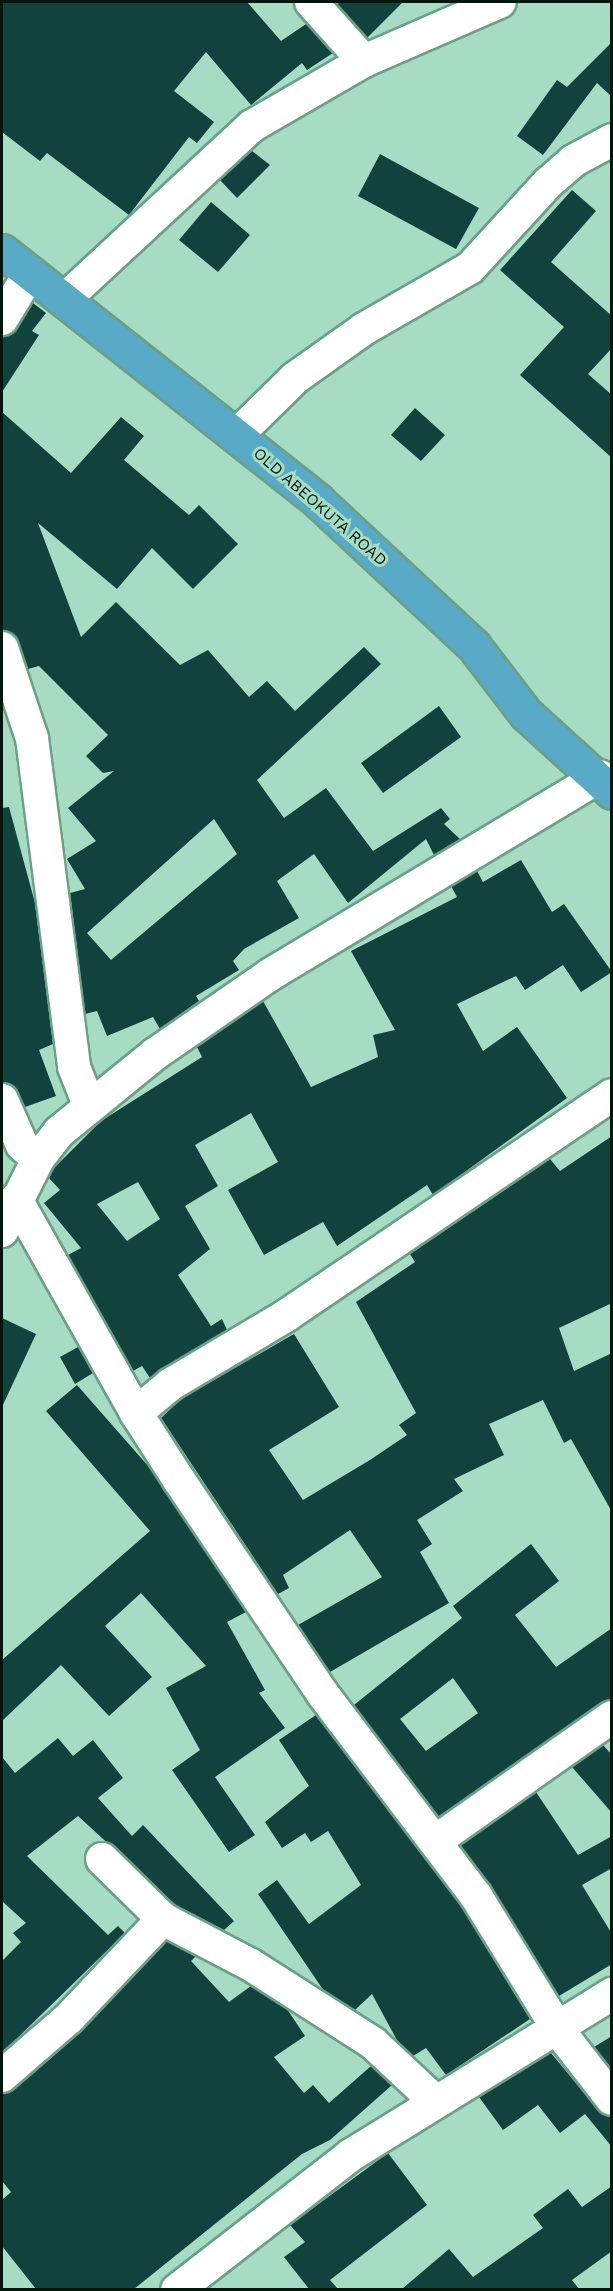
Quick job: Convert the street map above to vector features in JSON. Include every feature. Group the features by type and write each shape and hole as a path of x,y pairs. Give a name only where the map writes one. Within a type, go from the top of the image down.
{"highway":[{"name":"OLD ABEOKUTA ROAD","path":"2,251 318,501 451,623 526,714 606,784"}],"street":[{"path":"311,2 364,61"},
{"path":"65,299 225,147 364,61 500,2"},
{"path":"237,435 296,378 364,329 470,268 556,176 612,140"},
{"path":"2,319 30,273"},
{"path":"2,648 32,738 74,1067 89,1105"},
{"path":"21,1153 271,974 606,784"},
{"path":"136,1413 171,1384 287,1314 612,1095"},
{"path":"2,1100 21,1153 16,1199 2,1231"},
{"path":"16,1199 136,1413 322,1693 437,1840 559,2031 612,2099"},
{"path":"437,1840 612,1717"},
{"path":"102,1859 163,1919 251,1965 373,2043 436,2102"},
{"path":"2,2076 69,2018 163,1919"},
{"path":"177,2289 351,2155 436,2102 559,2031 612,1994"}],"building":[{"path":"2,2 247,2 281,41 306,24 333,53 307,70 302,63 251,105 206,52 174,91 214,122 197,143 189,137 129,215 47,153 40,161 2,132"},
{"path":"341,2 403,2 367,38 337,4"},
{"path":"612,42 612,97 597,83 543,155 517,136 557,80 567,87"},
{"path":"252,151 270,165 237,198 220,180"},
{"path":"380,154 479,208 456,249 358,196"},
{"path":"572,190 596,211 551,262 612,316 612,348 588,374 612,395 612,458 520,375 564,327 500,270"},
{"path":"211,202 250,235 218,272 179,240"},
{"path":"33,303 46,313 32,331 39,335 2,392 2,337 17,329"},
{"path":"415,408 445,435 421,461 391,435"},
{"path":"2,412 71,473 121,417 144,436 124,460 189,515 199,505 238,544 193,589 152,548 117,589 38,523 81,637 116,602 180,665 208,650 249,697 267,681 295,711 364,647 381,664 257,780 284,818 326,788 373,851 441,808 450,819 444,824 460,839 434,855 426,839 348,903 314,854 277,881 299,918 244,949 233,961 239,970 196,996 199,1001 160,1029 153,1017 107,1036 97,1011 85,1014 70,893 85,889 67,859 96,841 68,808 114,771 103,773 86,756 108,735 39,666 28,669 14,635 2,631","holes":["214,819 237,854 111,960 87,933"]},
{"path":"439,706 461,737 383,793 361,763"},
{"path":"9,807 35,903 53,1044 39,1050 56,1096 25,1107 13,1086 2,1082 2,808"},
{"path":"521,860 552,912 564,904 612,972 581,992 563,965 525,990 516,976 457,1004 483,1051 517,1027 567,1098 433,1195 427,1185 337,1246 323,1222 264,1255 228,1190 278,1162 251,1113 195,1145 218,1186 185,1206 210,1249 178,1275 211,1326 222,1319 227,1330 150,1378 142,1366 133,1371 68,1255 81,1248 44,1203 60,1190 49,1178 53,1169 101,1121 202,1057 197,1047 263,1001 311,1087 378,1057 373,1035 395,1030 351,951 457,897 451,886 477,871 483,882","holes":["138,1182 160,1219 127,1241 97,1204"]},
{"path":"612,1136 612,1303 559,1328 574,1371 612,1353 612,1512 571,1439 564,1443 543,1400 489,1424 504,1455 454,1479 463,1491 417,1520 432,1544 420,1552 449,1603 330,1672 298,1625 382,1577 350,1530 283,1575 289,1588 278,1594 161,1418 181,1399 294,1334 339,1407 269,1450 303,1500 370,1460 407,1435 399,1425 416,1413 356,1302 415,1262 410,1254 550,1159 560,1171"},
{"path":"2,1318 36,1334 2,1407"},
{"path":"78,1347 93,1373 75,1384 60,1357"},
{"path":"77,1385 149,1467 246,1612 227,1622 265,1690 259,1693 285,1728 215,1777 255,1835 229,1852 172,1770 200,1750 166,1688 206,1666 141,1593 105,1626 152,1677 109,1716 61,1665 2,1721 2,1660 150,1531 46,1411"},
{"path":"531,1544 559,1581 515,1615 556,1667 612,1628 612,1699 439,1817 354,1705 462,1618 453,1606","holes":["453,1678 478,1713 426,1751 400,1719"]},
{"path":"316,1715 461,1906 530,2019 446,2075 426,2048 413,2056 398,2042 372,1994 355,2010 324,1991 258,1894 277,1880 309,1924 361,1885 328,1831 311,1842 305,1833 282,1848 265,1822 309,1786 279,1740"},
{"path":"58,1738 73,1756 93,1740 123,1778 98,1798 132,1836 143,1825 234,1921 224,1930 174,1904 78,1816 27,1856 108,1935 118,1926 125,1933 2,2053 2,1961 21,1942 13,1933 26,1923 2,1901 2,1757 15,1773"},
{"path":"603,1745 612,1755 612,1813 572,1767"},
{"path":"536,1792 578,1855 612,1836 612,1868 582,1885 612,1934 612,1964 559,1996 460,1846"},
{"path":"167,1941 196,1956 191,1961 229,2002 251,1986 287,2009 305,2036 274,2057 304,2093 313,2085 329,2103 371,2066 392,2085 330,2140 302,2154 134,2289 36,2289 2,2246 2,2200 11,2192 2,2181 2,2093 14,2090 81,2032"},
{"path":"612,2036 612,2069 594,2047"},
{"path":"551,2053 598,2110 612,2117 612,2147 585,2114 560,2133 538,2105 503,2130 479,2097"},
{"path":"388,2153 427,2205 330,2280 338,2289 309,2289 284,2257 305,2242 290,2225"},
{"path":"612,2186 612,2251 572,2280 579,2289 402,2289 449,2249 473,2277 543,2228 533,2215 568,2189 582,2207"}]}
